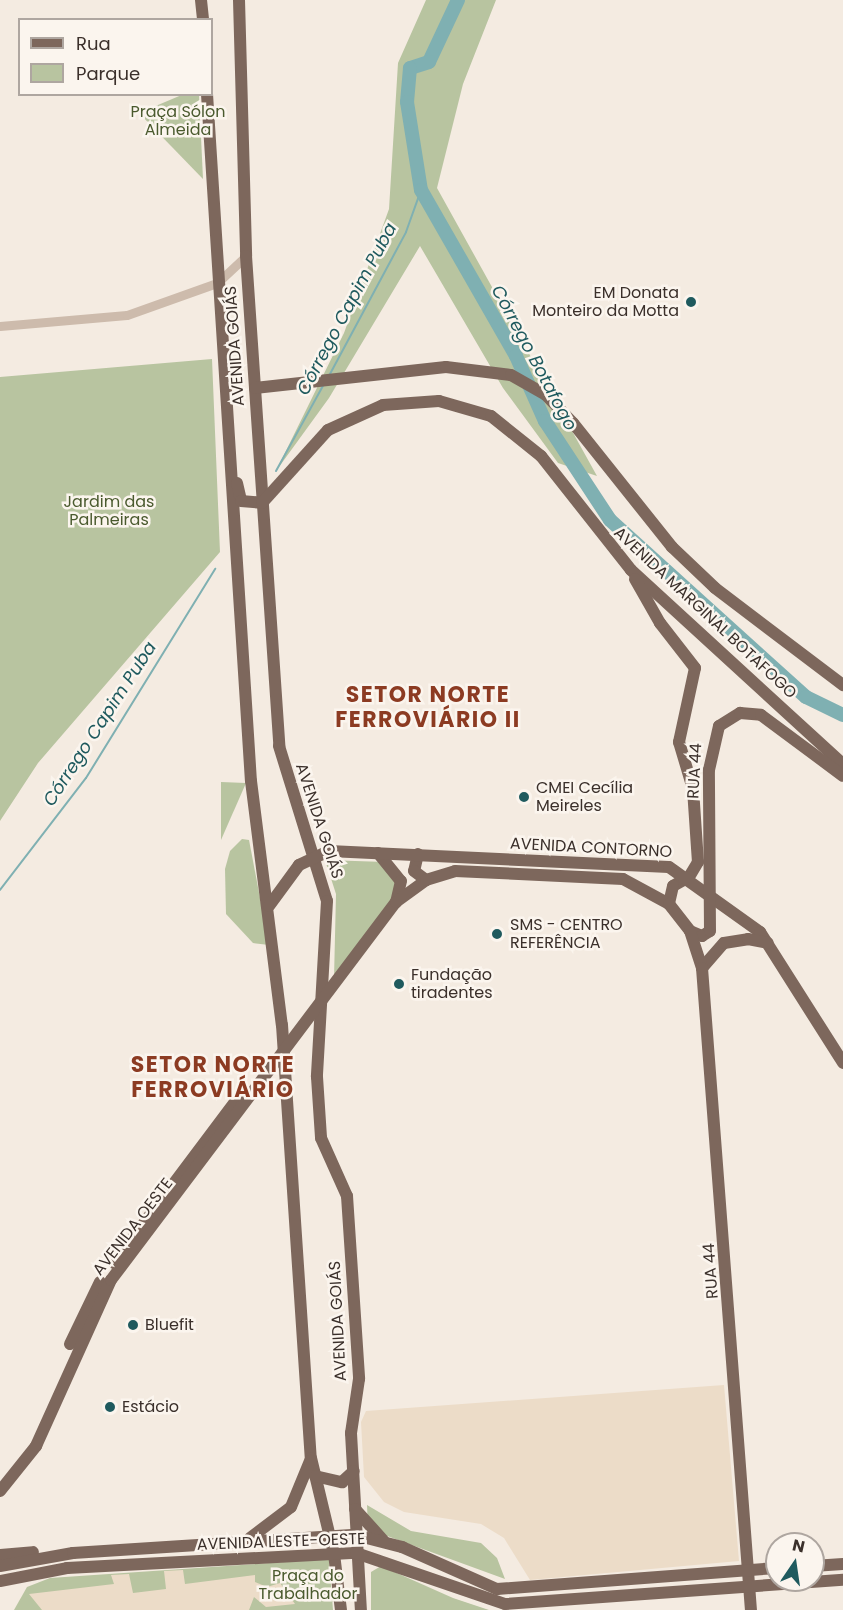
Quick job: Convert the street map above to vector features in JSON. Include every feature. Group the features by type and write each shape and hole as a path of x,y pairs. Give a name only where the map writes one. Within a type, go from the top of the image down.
{"main road":[{"path":"201,0 203,18"},
{"name":"AVENIDA GOIÁS","path":"239,0 246,256 279,746 297,816 316,855 327,901 321,998 321,1138 347,1196 359,1379 352,1414 355,1536 362,1610"},
{"name":"AVENIDA GOIÁS","path":"207,96 225,423 251,781 269,906 287,1082 311,1458 334,1554 341,1610"},
{"name":"AVENIDA MARGINAL BOTAFOGO","path":"255,388 464,367 511,375 546,395 573,423 672,547 715,588 843,685"},
{"name":"AVENIDA MARGINAL BOTAFOGO","path":"262,503 341,421 402,401 456,404 491,416 526,440 631,570 843,764"},
{"path":"225,423 232,434 239,496 251,506 262,503"},
{"name":"RUA 44","path":"631,570 660,623 695,668 679,742 693,789 698,851 689,877 673,886 669,904"},
{"name":"RUA 44","path":"710,931 709,770 719,726 740,713 761,715 843,776"},
{"path":"378,853 401,881 396,902"},
{"path":"418,854 414,871 426,880"},
{"name":"AVENIDA CONTORNO","path":"316,855 418,854 669,867 689,877 768,943 843,1063"},
{"path":"269,906 299,865 316,855"},
{"name":"AVENIDA CONTORNO","path":"321,998 396,902 426,880 468,870 623,879 669,904 690,931"},
{"path":"690,931 702,936 710,931 724,944"},
{"name":"RUA 44","path":"690,931 702,968 751,1610"},
{"path":"702,968 724,944 748,939 768,943"},
{"name":"AVENIDA OESTE","path":"0,1491 36,1446 103,1292 321,998"},
{"name":"AVENIDA OESTE","path":"0,1483 25,1450 96,1288 283,1039"},
{"path":"264,1076 287,1082"},
{"path":"246,1540 291,1507 311,1458"},
{"path":"315,1476 342,1482 354,1470"},
{"path":"354,1507 387,1542"},
{"name":"AVENIDA LESTE-OESTE","path":"0,1566 73,1553 246,1540 355,1536 387,1542 497,1589 765,1569"},
{"path":"0,1555 73,1553"},
{"name":"AVENIDA LESTE-OESTE","path":"0,1581 67,1568 356,1553 506,1607 843,1580"},
{"path":"825,1565 843,1564"}],"street":[{"path":"0,326 127,315 217,283 246,256"},
{"path":"497,1589 506,1607"}],"green space":[{"path":"426,0 496,0 463,84 437,188 597,476 558,463 503,388 420,246 329,398 276,471 344,333 389,209 398,63"},
{"name":"Praça Sólon Almeida","path":"179,96 199,96 203,179 139,113"},
{"name":"Jardim das Palmeiras","path":"212,359 220,552 38,763 0,821 0,377"},
{"path":"221,782 246,783 221,840"},
{"path":"242,839 249,840 269,945 253,943 226,914 225,869 230,851"},
{"path":"325,860 385,862 399,889 334,978 336,894"},
{"name":"Praça do Trabalhador","path":"367,1505 411,1531 481,1543 497,1558 505,1579 368,1529"},
{"name":"Praça do Trabalhador","path":"329,1559 333,1610 14,1610 27,1587 50,1578"},
{"name":"Praça do Trabalhador","path":"381,1566 453,1598 489,1610 371,1610 371,1572"}],"shaded area":[{"path":"724,1385 739,1561 530,1580 504,1538 481,1524 404,1512 384,1502 364,1477 361,1422 366,1411"},
{"path":"183,1570 185,1584 255,1575 255,1582 267,1587 280,1583 295,1604 266,1607 254,1597 249,1610 42,1610 29,1594 114,1584 111,1575 129,1574 133,1593 166,1589 164,1571"}],"waterway":[{"name":"Córrego Botafogo","path":"458,0 429,62 410,68 407,102 421,190 516,356 545,421 610,520 806,697 843,715"},
{"name":"Córrego Capim Puba","path":"330,374 406,232 421,190"},
{"name":"Córrego Capim Puba","path":"276,471 324,384"},
{"name":"Córrego Capim Puba","path":"0,890 86,778 215,569"}],"place":[{"name":"EM Donata Monteiro da Motta","path":"691,302"},
{"name":"CMEI Cecília Meireles","path":"524,797"},
{"name":"SMS - CENTRO REFERÊNCIA","path":"497,934"},
{"name":"Fundação tiradentes","path":"399,984"},
{"name":"Bluefit","path":"133,1325"},
{"name":"Estácio","path":"110,1407"}],"district":[{"name":"SETOR NORTE FERROVIÁRIO II","path":"428,706"},
{"name":"SETOR NORTE FERROVIÁRIO","path":"213,1076"}]}
